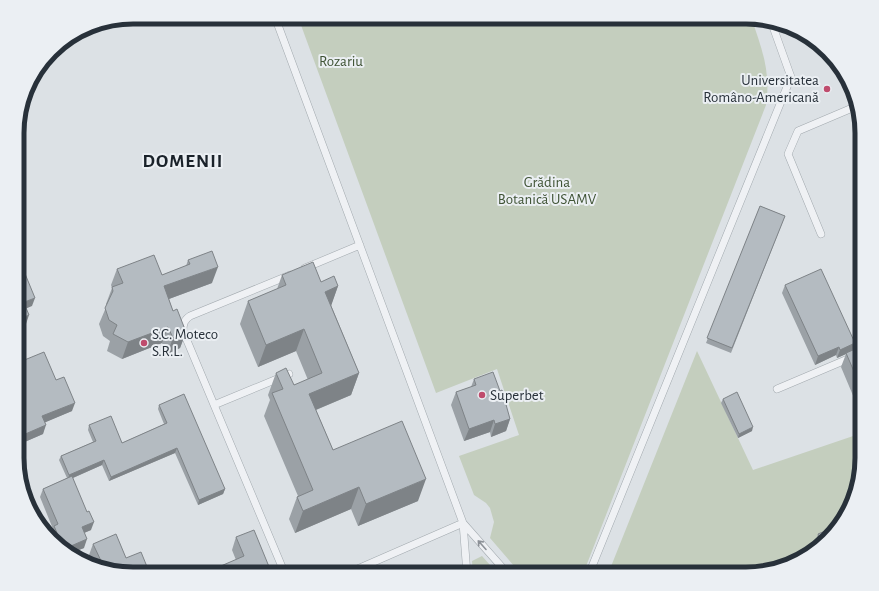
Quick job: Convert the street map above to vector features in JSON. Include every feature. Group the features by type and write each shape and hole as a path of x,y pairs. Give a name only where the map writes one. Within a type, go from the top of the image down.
{"lane":[{"path":"278,24 463,523 466,567"},
{"path":"592,567 792,77 773,28"},
{"path":"821,234 788,154 798,131 852,108"},
{"path":"282,567 183,331 185,320 190,316 360,245"},
{"path":"777,389 855,356"},
{"path":"214,405 289,374"},
{"path":"362,567 463,523"},
{"path":"463,523 502,567"}],"green space":[{"name":"Grădina Botanică USAMV","path":"301,24 753,24 762,50 766,71 766,105 586,567 515,567 490,538 494,522 490,508 486,503 474,495 459,456 519,435 497,369 436,393"},
{"path":"697,351 753,470 855,435 855,466 853,480 844,506 837,519 828,530 807,549 781,561 754,567 611,567"},
{"path":"482,556 492,567 472,567 472,561"}],"building":[{"path":"760,206 785,216 732,348 707,338"},
{"path":"212,251 218,267 164,286 173,311 177,309 186,332 173,338 168,327 128,342 113,334 117,325 109,320 105,308 113,291 112,287 123,283 117,269 154,255 162,275 190,264 188,260"},
{"path":"313,262 321,282 334,276 338,286 325,292 359,373 309,394 333,450 402,421 426,479 366,504 359,487 303,511 297,497 313,490 272,393 283,389 276,373 286,368 294,385 322,373 304,329 266,345 248,301 286,285 282,275"},
{"path":"821,269 855,343 840,350 839,347 818,356 785,285"},
{"path":"24,271 35,298 24,302"},
{"path":"24,303 29,315 24,317"},
{"path":"855,349 855,374 846,353"},
{"path":"44,352 56,380 64,377 75,403 42,416 46,425 24,435 24,360"},
{"path":"493,372 500,391 502,390 510,419 495,424 494,420 469,429 456,392 476,385 474,379"},
{"path":"737,392 753,427 739,434 723,399"},
{"path":"184,394 225,489 199,500 177,448 111,477 104,460 69,475 61,456 96,441 89,425 111,416 122,443 167,423 159,405"},
{"path":"72,476 87,512 89,511 94,522 82,527 87,539 69,547 59,538 54,526 58,524 43,489"},
{"path":"254,530 269,567 219,567 244,556 236,537"},
{"path":"828,530 820,538 818,534"},
{"path":"116,534 126,558 141,552 147,567 118,566 102,562 93,544"}],"place":[{"name":"Universitatea Româno-Americană","path":"827,89"},
{"name":"S.C. Moteco S.R.L.","path":"144,343"},
{"name":"Superbet","path":"482,395"}],"district":[{"name":"DOMENII","path":"183,160"}],"park label":[{"name":"Rozariu","path":"341,61"}]}
